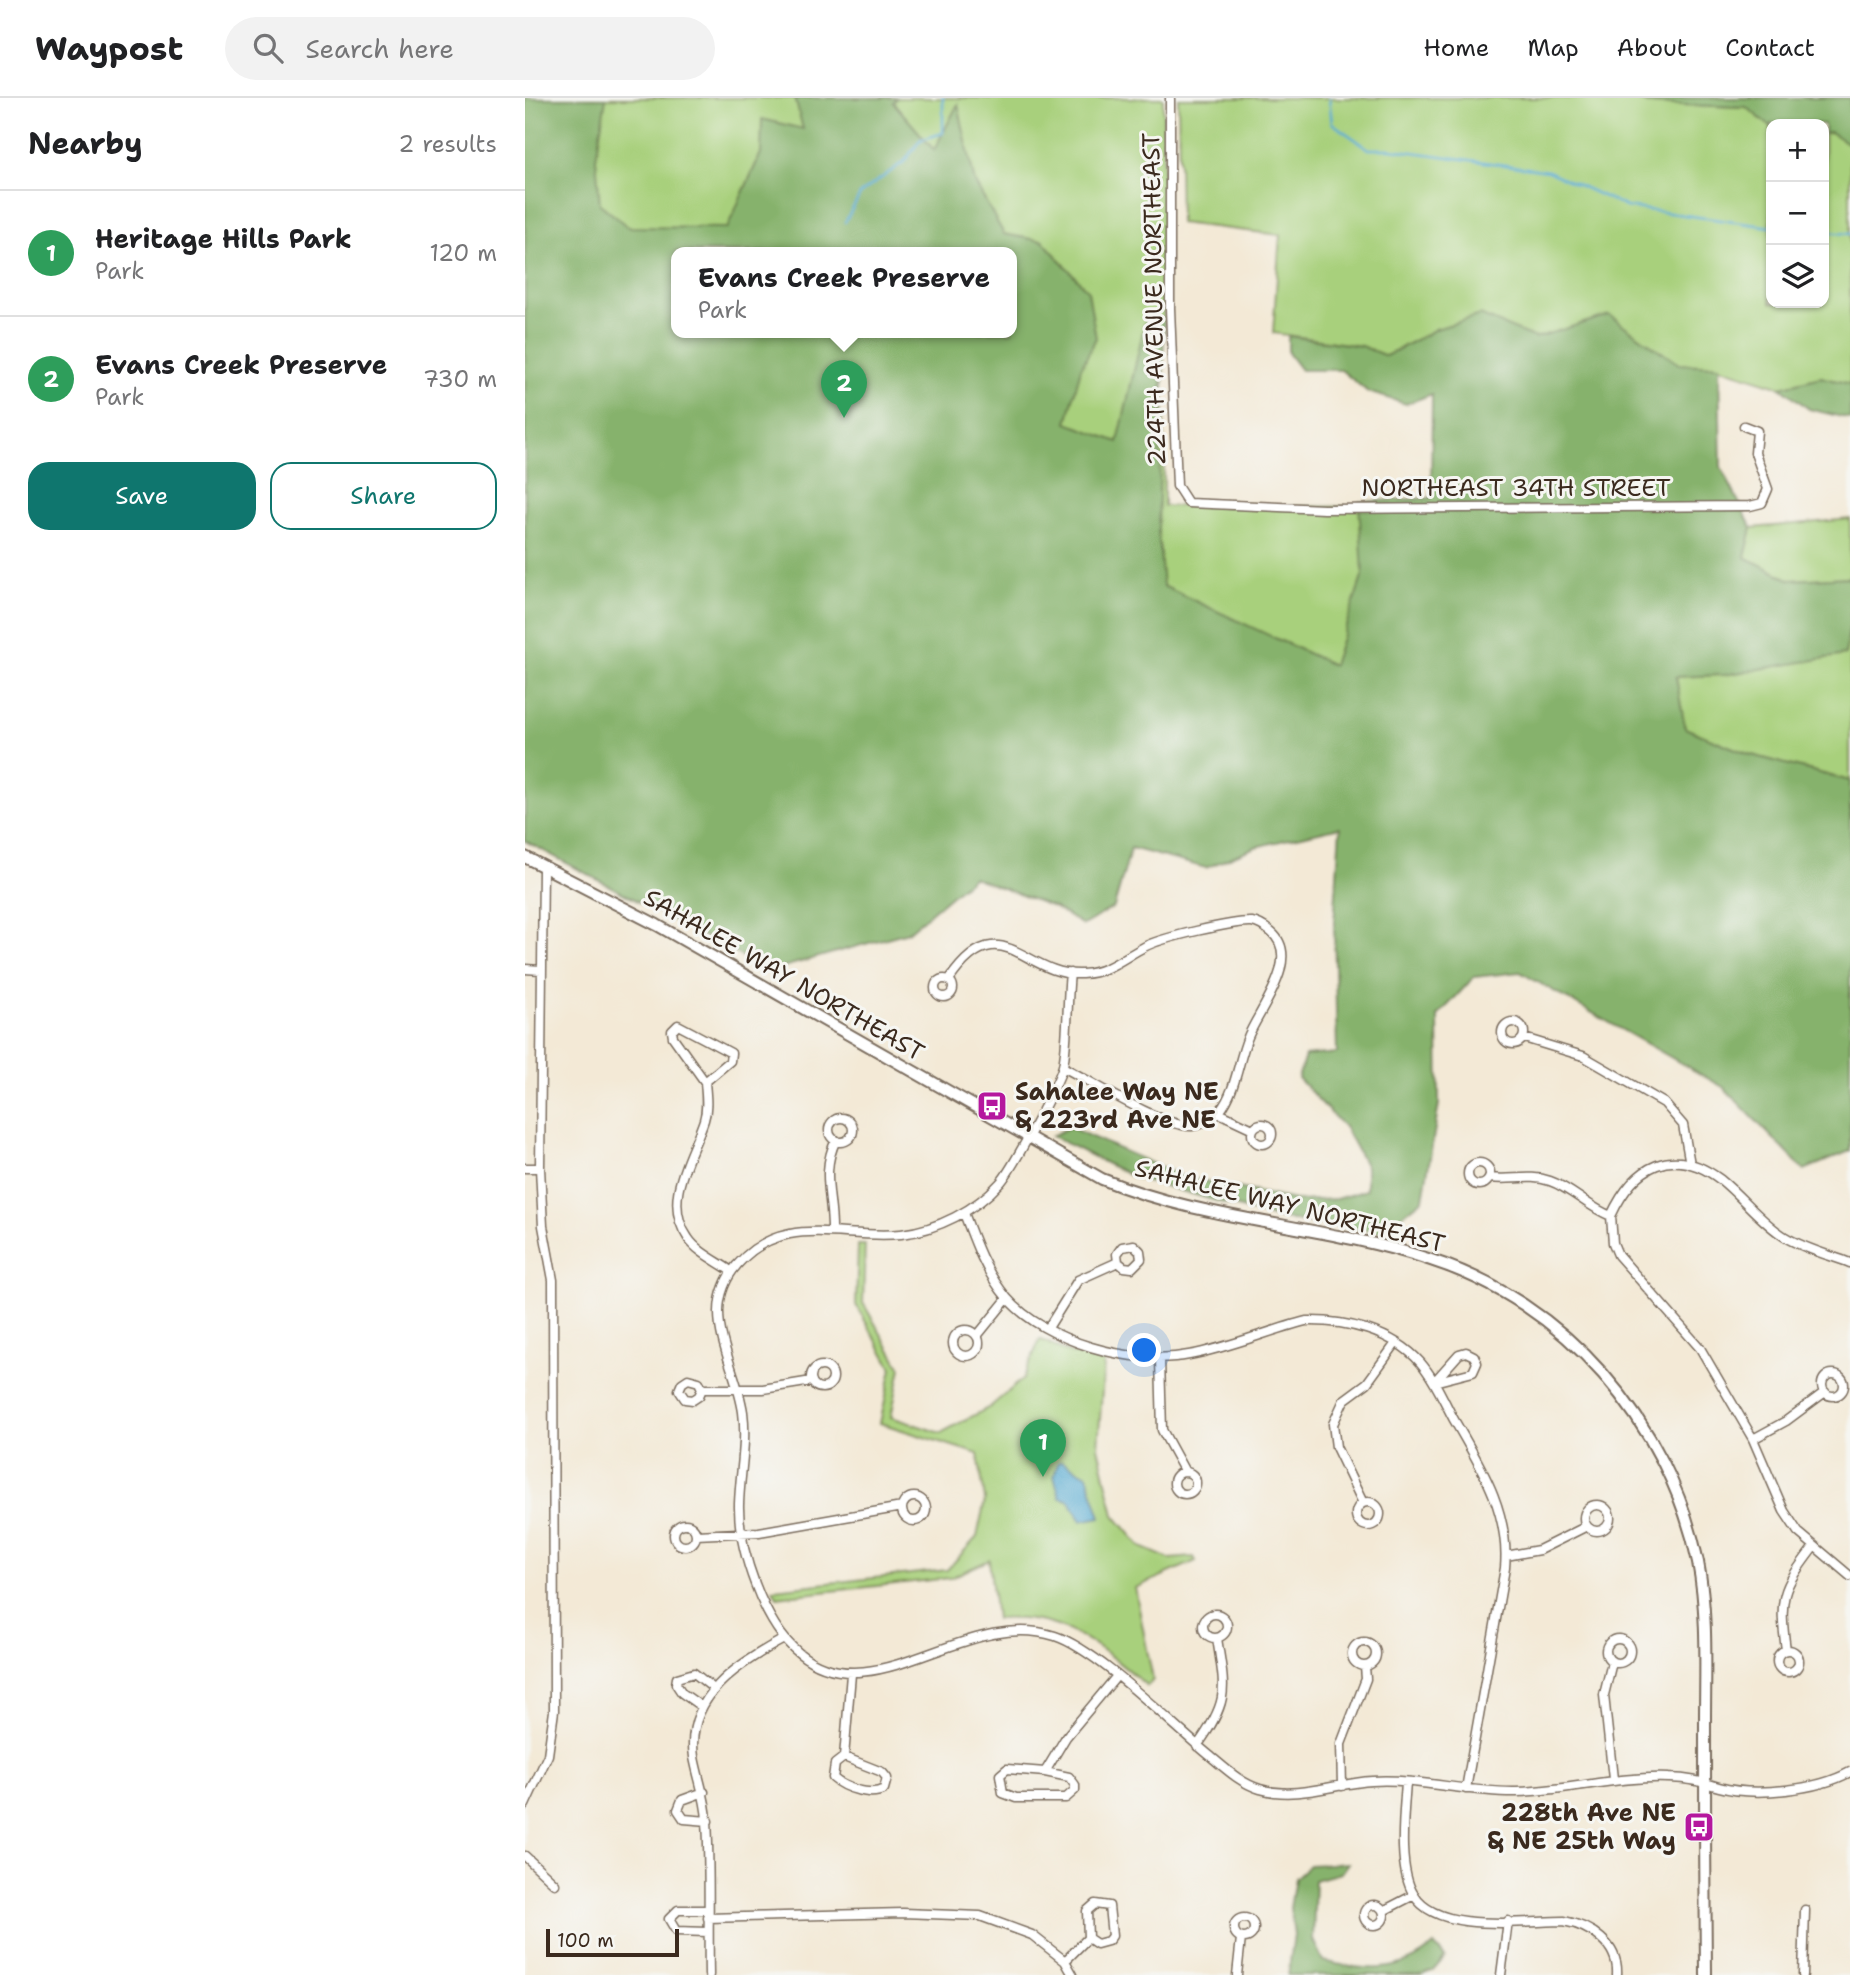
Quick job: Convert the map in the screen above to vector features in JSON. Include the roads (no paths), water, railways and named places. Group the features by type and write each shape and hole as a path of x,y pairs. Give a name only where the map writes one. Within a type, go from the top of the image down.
{"main road":[{"name":"SAHALEE WAY NORTHEAST","path":"525,857 657,925 780,993 1025,1138 1102,1179 1148,1197 1380,1245 1470,1275 1526,1306 1581,1350 1624,1400 1667,1468 1691,1535 1702,1598 1706,1975"}],"street":[{"name":"224TH AVENUE NORTHEAST","path":"1170,98 1170,308 1177,486 1183,497"},
{"name":"NORTHEAST 34TH STREET","path":"1183,497 1196,505 1324,509 1750,506 1762,503 1768,489 1755,453 1756,431 1744,426"},
{"path":"525,1805 548,1755 554,1711 553,1280 543,1226 540,1168 543,866"},
{"path":"949,980 970,954 990,945 1012,947 1070,973 1083,974 1115,965 1153,943 1238,923 1255,922 1268,929 1279,945 1279,980 1248,1036 1226,1102 1219,1113 1193,1126 1167,1121 1063,1067"},
{"path":"525,969 541,970"},
{"path":"1070,973 1063,1067 1025,1138 1017,1159 1000,1184 964,1213 903,1234 832,1232 775,1236 760,1242 731,1271 721,1297 719,1311 739,1387 744,1425 739,1530 764,1602 784,1639 815,1664 851,1674 901,1664 977,1635 1023,1631 1066,1641 1116,1677 1234,1776 1260,1789 1290,1792 1377,1781 1524,1792 1613,1779 1705,1781 1721,1788 1783,1789 1825,1784 1850,1772"},
{"path":"705,1082 730,1061 731,1053 678,1025 672,1031 673,1037 705,1082 704,1119 680,1183 679,1214 687,1238 694,1246 731,1271"},
{"path":"1524,1038 1583,1056 1664,1103 1683,1125 1690,1164"},
{"path":"1219,1113 1253,1129"},
{"path":"832,1232 833,1209 826,1171 836,1140"},
{"path":"1850,1263 1786,1238 1720,1180 1690,1164 1663,1163 1644,1170 1623,1194 1611,1216 1613,1242 1618,1255 1700,1348 1753,1439 1784,1511 1798,1532 1814,1548 1850,1576"},
{"path":"525,1167 540,1168"},
{"path":"1490,1178 1528,1178 1552,1182 1590,1207 1611,1216"},
{"path":"964,1213 981,1257 1007,1298 1035,1322 1123,1355 1160,1359 1190,1355 1306,1321 1351,1325 1396,1343 1419,1362 1433,1382 1494,1492 1505,1536 1506,1556 1466,1789"},
{"path":"1048,1328 1078,1280 1118,1262"},
{"path":"977,1336 1007,1298"},
{"path":"1363,1503 1336,1447 1333,1424 1344,1400 1367,1383 1396,1343"},
{"path":"1466,1352 1474,1356 1477,1363 1473,1372 1433,1382 1459,1354 1466,1352"},
{"path":"1160,1359 1162,1430 1185,1472"},
{"path":"702,1389 784,1387 812,1381"},
{"path":"1753,1439 1786,1421 1825,1392"},
{"path":"696,1535 739,1530 759,1532 902,1507"},
{"path":"1506,1556 1538,1550 1587,1526"},
{"path":"1786,1650 1782,1600 1794,1573 1814,1548"},
{"path":"1197,1745 1216,1719 1223,1699 1217,1638"},
{"path":"709,1975 708,1821 704,1792 694,1757 694,1740 702,1707 714,1689 753,1656 784,1639"},
{"path":"1612,1662 1606,1681 1604,1703 1613,1779"},
{"path":"1342,1786 1342,1744 1366,1679 1365,1667"},
{"path":"702,1707 682,1693 676,1684 677,1678 694,1673 714,1689"},
{"path":"844,1757 851,1674"},
{"path":"1045,1772 1066,1737 1116,1677"},
{"path":"844,1757 882,1772 887,1778 884,1789 873,1793 838,1783 833,1778 832,1771 835,1763 844,1757"},
{"path":"1007,1769 1045,1772 1069,1777 1075,1790 1066,1798 1016,1798 1003,1793 1000,1787 1000,1775 1007,1769"},
{"path":"1406,1782 1404,1855 1414,1895 1432,1912 1452,1920 1564,1921 1590,1928 1609,1947 1615,1959 1617,1975"},
{"path":"704,1792 682,1800 678,1810 684,1819 708,1821"},
{"path":"525,1856 555,1884"},
{"path":"1383,1910 1414,1895"},
{"path":"1065,1961 1088,1938 1087,1911 1095,1904 1109,1906 1112,1911 1112,1936 1101,1944 1088,1938"},
{"path":"708,1932 676,1931 669,1919 678,1910 708,1914 903,1913 980,1916 1032,1935 1065,1961 1073,1975"},
{"path":"1803,1975 1805,1910"},
{"path":"1501,1975 1508,1921"},
{"path":"1237,1975 1241,1938"}],"water":[{"path":"1062,1461 1087,1475 1101,1517 1081,1521 1069,1500 1060,1498 1054,1476 1058,1462"}],"waterway":[{"path":"845,222 861,193 905,161 920,140 943,133 943,98"},
{"path":"1329,98 1332,123 1369,149 1391,149 1548,171 1626,207 1766,226"},
{"path":"1829,232 1850,234"}],"place":[{"name":"Evans Creek Preserve","path":"844,418"},
{"name":"Sahalee Way NE & 223rd Ave NE","path":"992,1106"},
{"name":"Heritage Hills Park","path":"1043,1477"},
{"name":"228th Ave NE & NE 25th Way","path":"1699,1827"}]}
